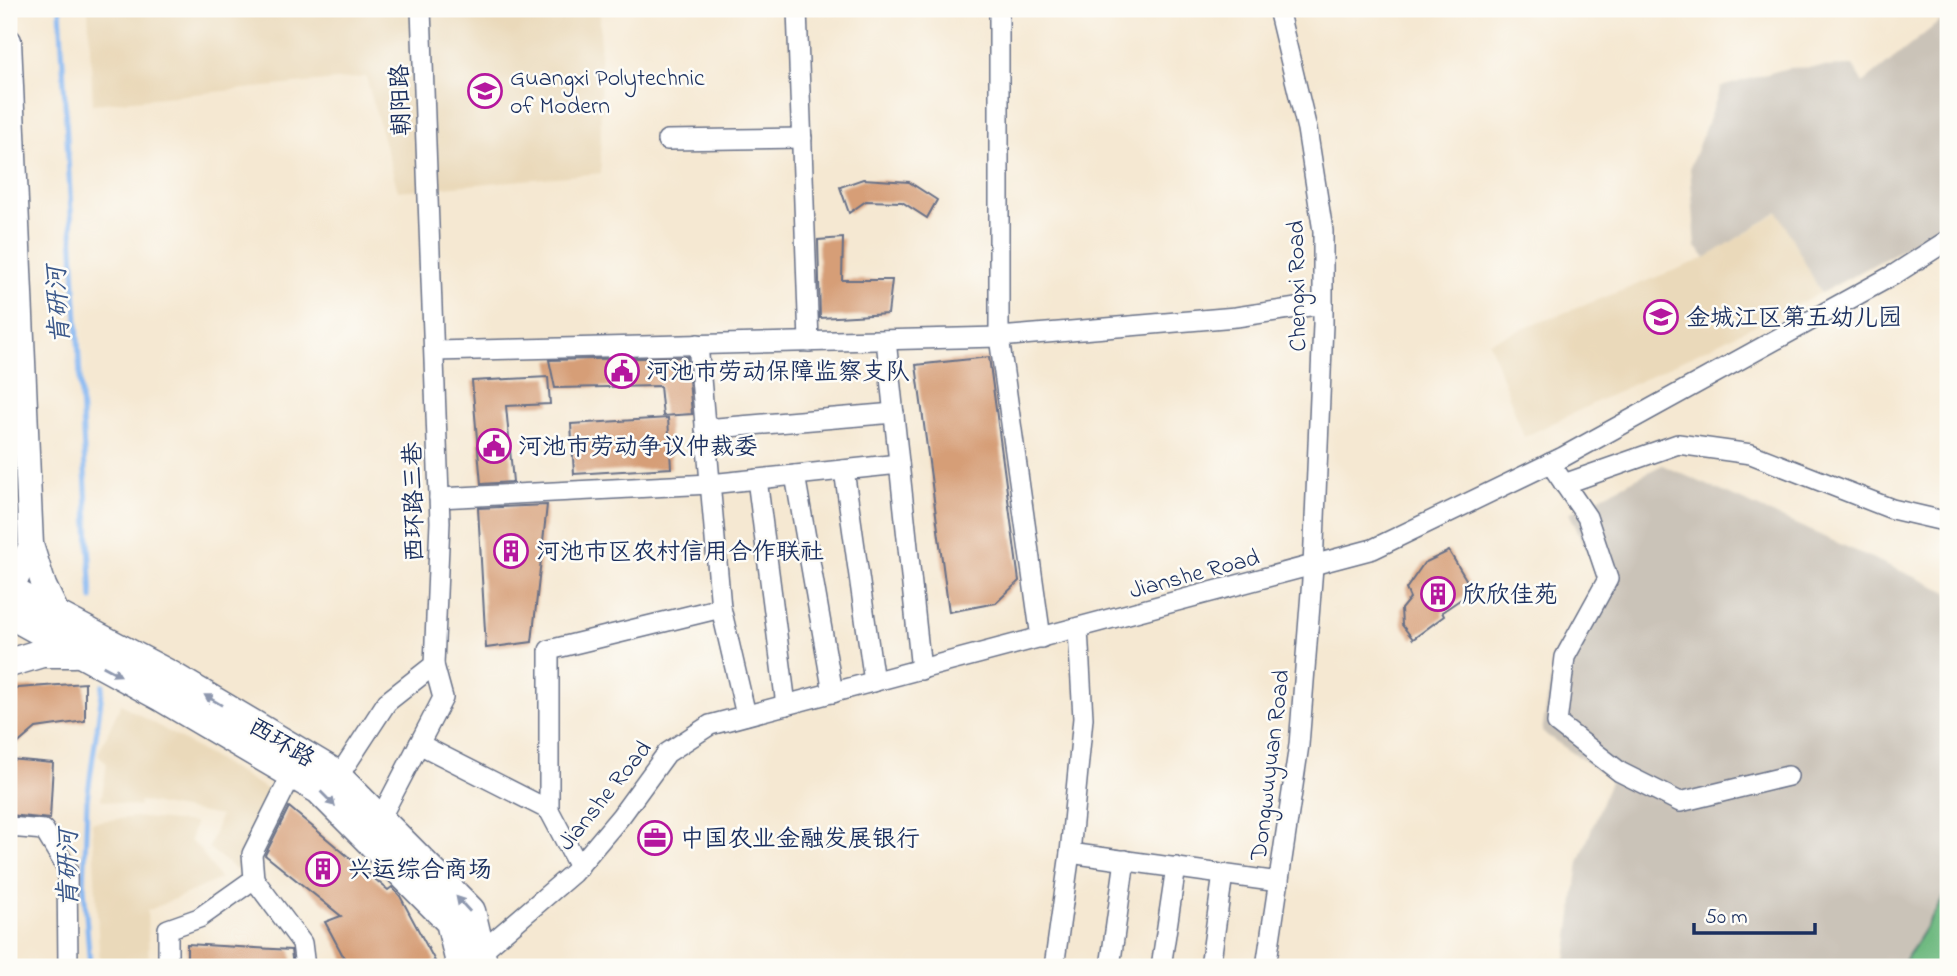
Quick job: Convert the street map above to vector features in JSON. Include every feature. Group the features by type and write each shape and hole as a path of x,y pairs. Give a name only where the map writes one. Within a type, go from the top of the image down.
{"highway":[{"name":"西环路","path":"9,598 59,617 172,677 338,777 471,911 475,962"},
{"name":"西环路","path":"9,598 79,654 161,697 319,790 450,922 475,962"},
{"path":"9,663 42,653 79,654"}],"main road":[{"path":"9,41 31,545 44,586 59,617"},
{"path":"9,598 31,545"}],"street":[{"name":"朝阳路","path":"421,9 428,188"},
{"path":"797,9 809,342"},
{"path":"999,9 999,337 1041,638"},
{"name":"Chengxi Road","path":"1278,9 1311,154 1323,231 1323,304 1313,567"},
{"path":"667,140 802,138"},
{"name":"西环路三巷","path":"380,819 443,698 434,665 439,498 428,188"},
{"name":"Jianshe Road","path":"475,962 579,867 667,753 709,725 1373,549 1550,463 1895,274 1948,240"},
{"path":"435,351 999,337 1236,317 1323,304"},
{"path":"886,340 921,670"},
{"path":"698,344 721,608 746,715"},
{"path":"705,429 894,413"},
{"path":"1564,484 1678,444 1751,454 1892,509 1948,522"},
{"path":"1550,463 1587,517 1608,579 1565,657 1557,723 1620,772 1680,802 1788,776"},
{"path":"439,498 710,484 899,464"},
{"path":"844,470 874,682"},
{"path":"795,475 833,692"},
{"path":"757,479 786,705"},
{"name":"Dongwuyuan Road","path":"1266,967 1299,745 1313,567"},
{"path":"579,867 549,810 549,650 721,608"},
{"path":"1054,967 1070,853 1083,718 1078,629"},
{"path":"338,777 387,702 434,665"},
{"path":"419,744 549,810"},
{"path":"292,774 252,854 254,879 302,943 306,967"},
{"path":"9,827 44,830 67,868 68,967"},
{"path":"1070,853 1279,882"},
{"path":"1111,967 1125,860"},
{"path":"1161,967 1176,867"},
{"path":"1210,967 1223,874"},
{"path":"169,967 168,929 199,918 254,879"}],"shaded area":[{"name":"Guangxi Polytechnic of Modern","path":"88,9 600,9 601,173 398,191 366,77 93,104"},
{"path":"1948,15 1948,225 1821,293 1778,212 1706,258 1696,247 1690,167 1721,87 1788,68 1853,66 1863,83"},
{"name":"金城江区第五幼儿园","path":"1779,212 1821,293 1524,437 1489,342 1706,258"},
{"path":"1662,465 1948,592 1948,891 1901,967 1565,967 1579,862 1611,779 1542,732 1556,649 1572,634 1600,577 1569,513"},
{"path":"121,704 273,793 237,871 209,848 220,816 140,801 138,807 101,800 107,764 98,754"},
{"path":"135,817 195,823 190,841 198,847 220,879 147,911 149,967 100,967 92,822"}],"green space":[{"path":"1948,891 1948,967 1901,967"}],"building":[{"path":"863,179 909,182 937,200 927,218 902,202 866,201 849,213 840,187"},
{"path":"843,238 842,280 892,280 888,314 820,318 818,240"},
{"name":"河池市劳动保障监察支队","path":"687,357 692,414 663,416 660,386 555,388 549,360"},
{"path":"989,357 1019,581 996,603 949,612 916,365"},
{"name":"河池市劳动争议仲裁委","path":"548,377 550,404 506,406 513,482 481,484 472,381"},
{"path":"668,418 671,468 574,474 571,424"},
{"name":"河池市区农村信用合作联社","path":"547,505 532,642 486,648 478,508"},
{"name":"欣欣佳苑","path":"1449,551 1473,591 1442,612 1444,616 1413,639 1402,625 1401,609 1410,598 1406,589 1424,563"},
{"path":"85,683 85,721 36,728 9,751 9,693 18,688"},
{"path":"9,759 53,763 50,819 9,815"},
{"path":"289,807 388,890 392,887 400,896 435,961 423,967 349,967 325,922 341,916 265,855"},
{"path":"187,944 291,950 293,967 187,967"}],"waterway":[{"name":"肯研河","path":"60,9 92,599"},
{"name":"肯研河","path":"90,967 84,887 87,800 103,685"}],"place":[{"name":"Guangxi Polytechnic of Modern","path":"485,91"},
{"name":"金城江区第五幼儿园","path":"1661,317"},
{"name":"河池市劳动保障监察支队","path":"622,371"},
{"name":"河池市劳动争议仲裁委","path":"494,446"},
{"name":"河池市区农村信用合作联社","path":"511,551"},
{"name":"欣欣佳苑","path":"1438,594"},
{"name":"中国农业金融发展银行","path":"655,838"},
{"name":"兴运综合商场","path":"323,869"}]}
